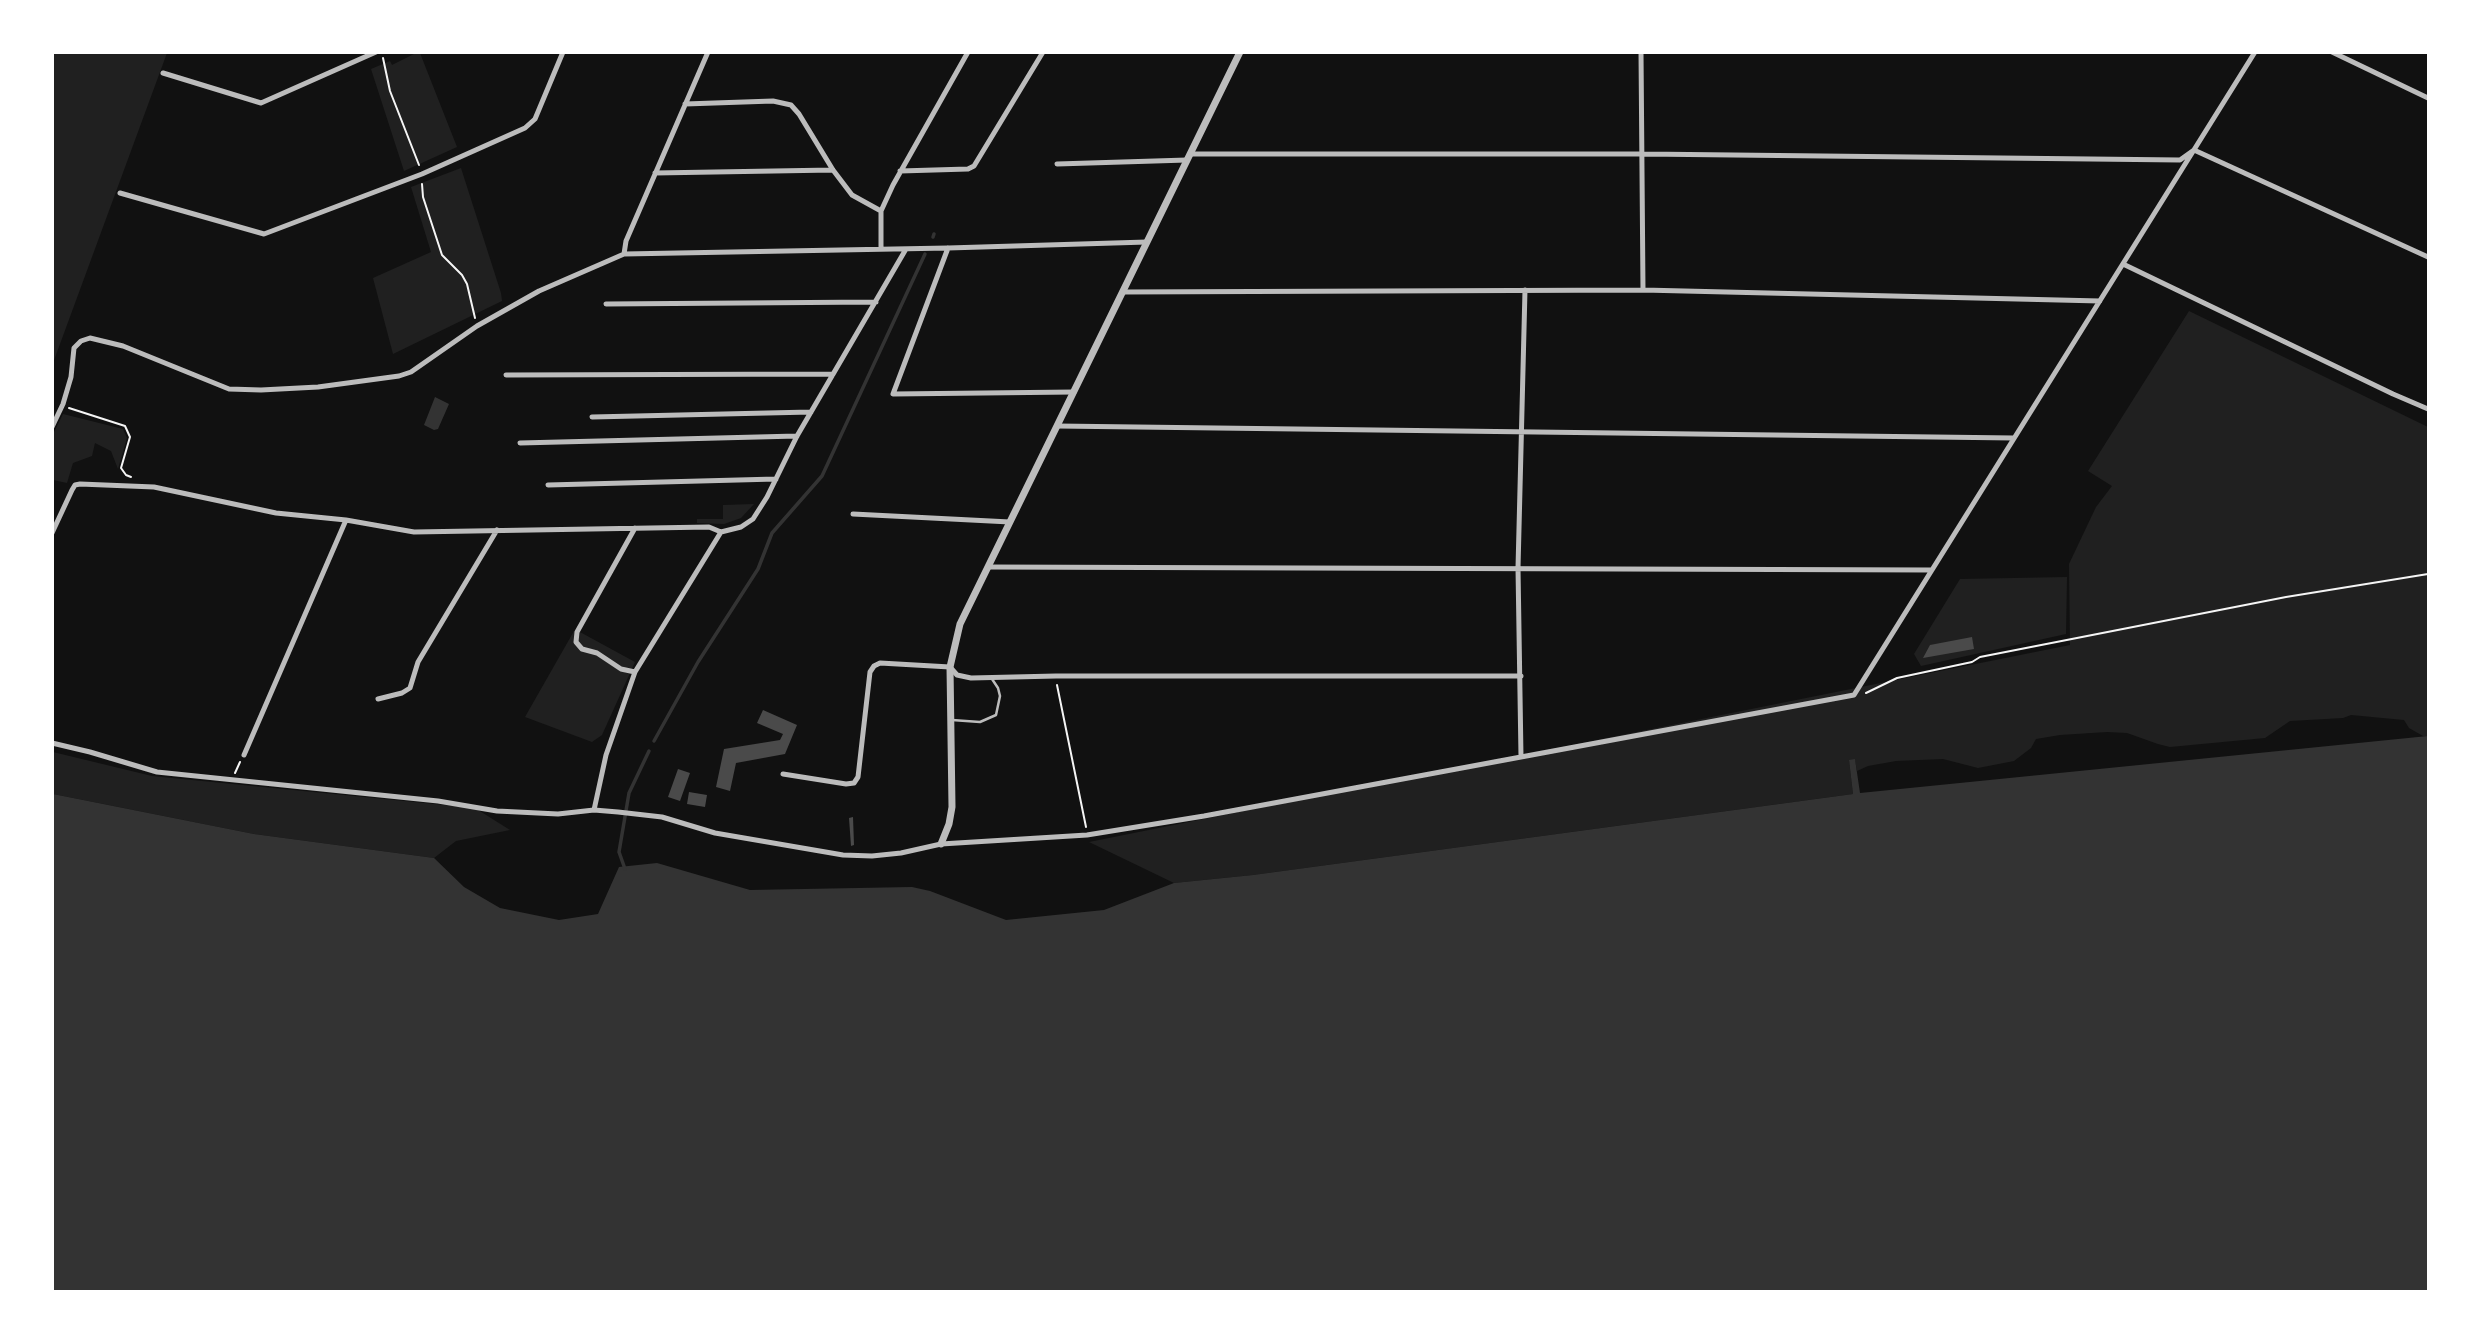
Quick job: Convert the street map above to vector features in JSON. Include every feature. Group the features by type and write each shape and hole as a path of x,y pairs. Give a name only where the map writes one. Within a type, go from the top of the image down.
{"street":[{"path":"163,73 261,103 378,52"},
{"path":"120,193 264,234 422,174 525,128 535,118 563,52"},
{"path":"624,254 626,241 708,52"},
{"path":"881,248 881,211 968,52"},
{"path":"901,171 968,169 974,166 1043,52"},
{"path":"941,844 952,807 950,667 960,624 1240,52"},
{"path":"1641,52 1644,154 1643,290"},
{"path":"52,743 157,772 438,801 496,811 558,814 594,810 632,813 662,817 715,833 843,855 901,853 941,844 1087,835 1204,816 1854,695 2255,52"},
{"path":"2332,52 2428,98"},
{"path":"685,104 773,101 791,106 852,195 881,211"},
{"path":"1057,164 1189,157 1644,154 2180,160 2194,150"},
{"path":"2194,150 2428,257"},
{"path":"655,173 833,170"},
{"path":"52,427 63,404 71,377 74,348 81,341 90,338 124,346 229,389 318,387 399,376 425,364 477,326 560,281 624,254 1147,242"},
{"path":"948,248 893,394 1074,392"},
{"path":"52,533 72,490 75,485 80,484 154,487 276,513 346,520 415,532 709,527 721,531 741,527 753,519 797,436 906,249"},
{"path":"2123,264 2393,394 2428,408"},
{"path":"1521,757 1518,568 1525,290"},
{"path":"1123,292 1643,290 2100,301"},
{"path":"606,304 876,302"},
{"path":"506,375 833,374"},
{"path":"592,417 811,412"},
{"path":"1057,426 2014,438"},
{"path":"520,443 797,436"},
{"path":"548,485 776,479"},
{"path":"853,514 1010,522"},
{"path":"244,755 346,520"},
{"path":"635,528 577,632 576,642 582,649 597,653 621,669 635,672"},
{"path":"378,699 402,693 410,688 418,662 497,530"},
{"path":"594,810 610,742 635,672 721,531"},
{"path":"988,566 1932,570"},
{"path":"783,775 854,783 858,777 870,672 880,663 950,667 957,675 991,679 1056,676 1521,676"}],"lane":[{"path":"952,720 980,722 996,715 1000,696 991,679"}],"path":[{"path":"378,52 422,174 423,197 442,255 467,284 477,326"},
{"path":"63,404 125,426 130,437 121,468 126,475 135,479"},
{"path":"1854,695 1863,694 1897,678 1972,662 1980,657 2286,597 2428,574"},
{"path":"1056,676 1087,835"},
{"path":"232,779 244,755"}],"shaded area":[{"path":"52,53 167,53 53,363"},
{"path":"420,53 457,147 404,171 371,69 390,61 392,65"},
{"path":"461,168 502,301 393,354 373,278 431,252 411,187"},
{"path":"2189,311 2428,427 2428,736 2409,728 2404,720 2351,715 2343,718 2290,721 2265,738 2170,747 2127,733 2060,735 2036,739 2031,748 2014,761 1978,768 1943,759 1896,761 1868,766 1857,771 1855,760 1849,760 1853,794 1253,875 1174,883 1089,842 2070,645 2069,564 2096,507 2112,486 2088,471"},
{"path":"435,397 449,404 438,429 434,430 424,425"},
{"path":"63,414 123,429 127,438 118,469 111,451 95,443 92,456 73,463 67,483 53,480 53,434"},
{"path":"754,504 741,518 724,524 697,523 697,519 723,519 723,505"},
{"path":"2067,577 2066,634 1921,666 1914,654 1960,579"},
{"path":"574,631 635,662 602,735 592,742 525,717"},
{"path":"2428,736 2428,1291 53,1291 53,794 254,834 434,858 464,887 500,908 559,920 598,914 619,867 657,863 750,890 912,887 930,891 1006,920 1104,910 1174,883 1253,875 1853,794 1849,760 1855,759 1860,793"},
{"path":"53,752 152,776 475,808 510,830 456,841 434,858 254,834 53,794"}],"building":[{"path":"1972,637 1974,649 1923,658 1930,645"},
{"path":"763,710 797,725 785,754 736,763 730,791 716,787 724,749 780,740 783,734 757,723"},
{"path":"678,769 690,773 680,801 668,797"},
{"path":"689,792 707,795 705,807 687,804"},
{"path":"853,817 854,845 851,846 849,818"}],"waterway":[{"path":"654,741 698,662 758,569 772,533 822,476 925,254"},
{"path":"625,869 619,852 629,793 649,751"}]}
